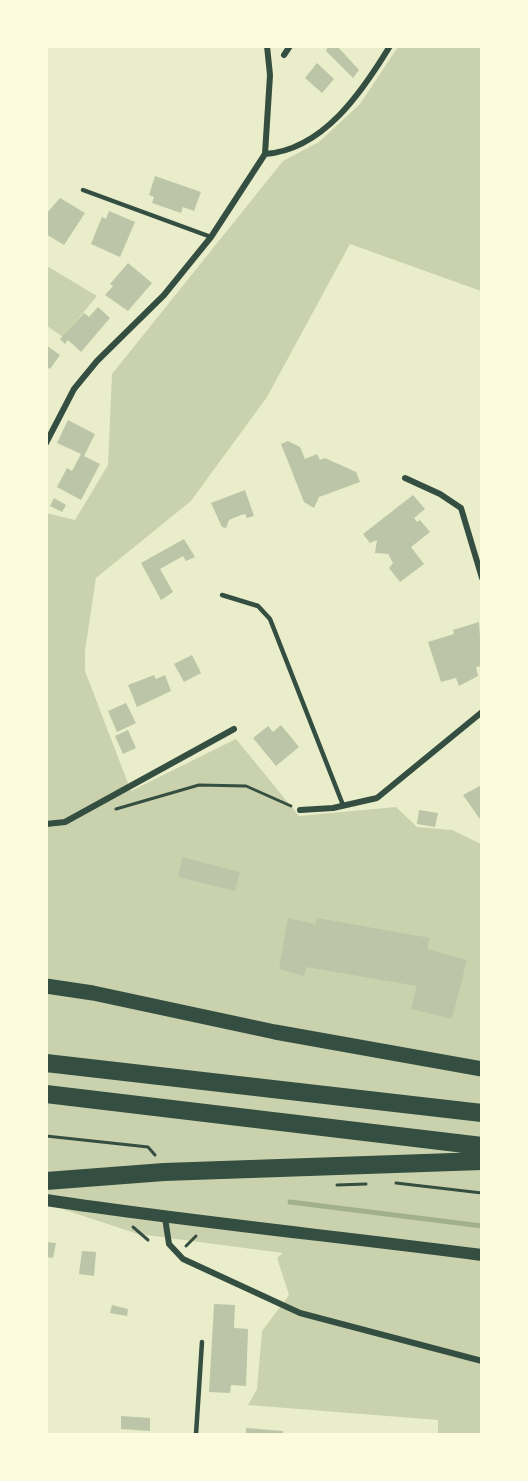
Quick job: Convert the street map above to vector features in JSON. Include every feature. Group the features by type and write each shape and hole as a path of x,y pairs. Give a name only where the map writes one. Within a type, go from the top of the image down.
{"highway":[{"path":"46,1063 482,1113"},
{"path":"46,1094 482,1146"},
{"path":"46,1180 164,1172 482,1161"}],"main road":[{"path":"46,986 93,993 275,1032 482,1069"},
{"path":"46,1200 165,1218 482,1255"}],"street":[{"path":"46,443 74,389 97,361 164,295 212,237 265,154 270,75 267,46"},
{"path":"284,56 290,46"},
{"path":"265,154 282,153 313,138 361,93 390,46"},
{"path":"405,478 440,494 461,508 482,578"},
{"path":"300,810 377,798 482,712"},
{"path":"46,824 65,822 234,729"},
{"path":"165,1218 169,1244 183,1259 290,1308 482,1361"}],"lane":[{"path":"83,190 212,237"},
{"path":"222,595 258,606 270,619 343,805"},
{"path":"196,1434 202,1342"}],"path":[{"path":"111,810 200,785 246,786 300,810"},
{"path":"46,1136 148,1148 156,1155 164,1172"},
{"path":"394,1183 482,1193"},
{"path":"185,1248 199,1234"}],"green space":[{"path":"398,47 481,47 481,291 350,244 267,397 191,501 96,578 85,651 85,671 131,791 236,739 299,816 396,807 417,827 452,830 481,844 481,1434 438,1434 438,1420 248,1405 257,1389 262,1331 289,1295 277,1258 283,1253 138,1234 47,1204 46,513 75,520 108,465 112,374 283,161 319,142 360,104"},
{"path":"47,266 97,296 63,337 47,326"}],"building":[{"path":"328,46 337,46 359,70 353,78 326,51"},
{"path":"317,63 334,79 322,93 305,78"},
{"path":"155,176 201,192 194,211 183,207 181,213 152,203 154,197 149,195"},
{"path":"60,198 85,213 64,245 46,234 46,214"},
{"path":"109,211 135,222 120,257 91,244 102,217 106,219"},
{"path":"128,263 152,283 128,311 105,295 113,286 110,284"},
{"path":"98,307 110,318 81,352 68,340 65,344 60,339 84,313 89,317"},
{"path":"46,345 60,355 50,369 46,366"},
{"path":"68,420 95,434 84,456 100,464 81,500 57,487 67,468 72,471 81,454 57,443"},
{"path":"288,441 300,447 305,459 317,454 320,460 325,458 356,472 360,482 319,497 314,508 304,502 281,444"},
{"path":"245,490 254,516 247,518 245,514 241,515 229,520 226,528 222,527 211,503"},
{"path":"413,495 425,509 414,518 417,522 420,520 430,532 411,547 424,564 400,582 389,568 393,563 388,554 375,553 377,540 370,543 363,534"},
{"path":"54,498 66,505 62,512 50,506"},
{"path":"184,539 195,557 186,561 183,556 160,569 173,592 161,600 141,563"},
{"path":"479,622 482,666 476,667 478,676 459,686 456,678 441,682 428,642 454,634 453,630"},
{"path":"192,655 201,673 184,682 174,664"},
{"path":"154,675 156,679 165,675 171,691 137,707 128,685"},
{"path":"126,703 136,723 117,732 108,711"},
{"path":"281,725 299,747 276,766 253,738 268,726 273,732"},
{"path":"128,730 136,748 123,754 115,736"},
{"path":"482,785 482,822 463,795"},
{"path":"419,810 438,813 435,827 417,824"},
{"path":"182,857 240,872 235,891 178,877"},
{"path":"288,918 315,924 317,918 430,938 427,949 467,960 452,1019 411,1009 417,986 306,967 304,976 279,969"},
{"path":"46,1242 56,1243 53,1258 46,1257"},
{"path":"82,1251 96,1252 94,1276 79,1274"},
{"path":"214,1304 235,1305 234,1328 248,1329 246,1386 231,1385 230,1393 209,1392"},
{"path":"112,1305 128,1309 127,1316 110,1313"},
{"path":"121,1416 150,1418 150,1431 121,1429"},
{"path":"246,1428 283,1431 283,1434 246,1434"}],"waterway":[{"path":"290,1202 482,1226"}]}
